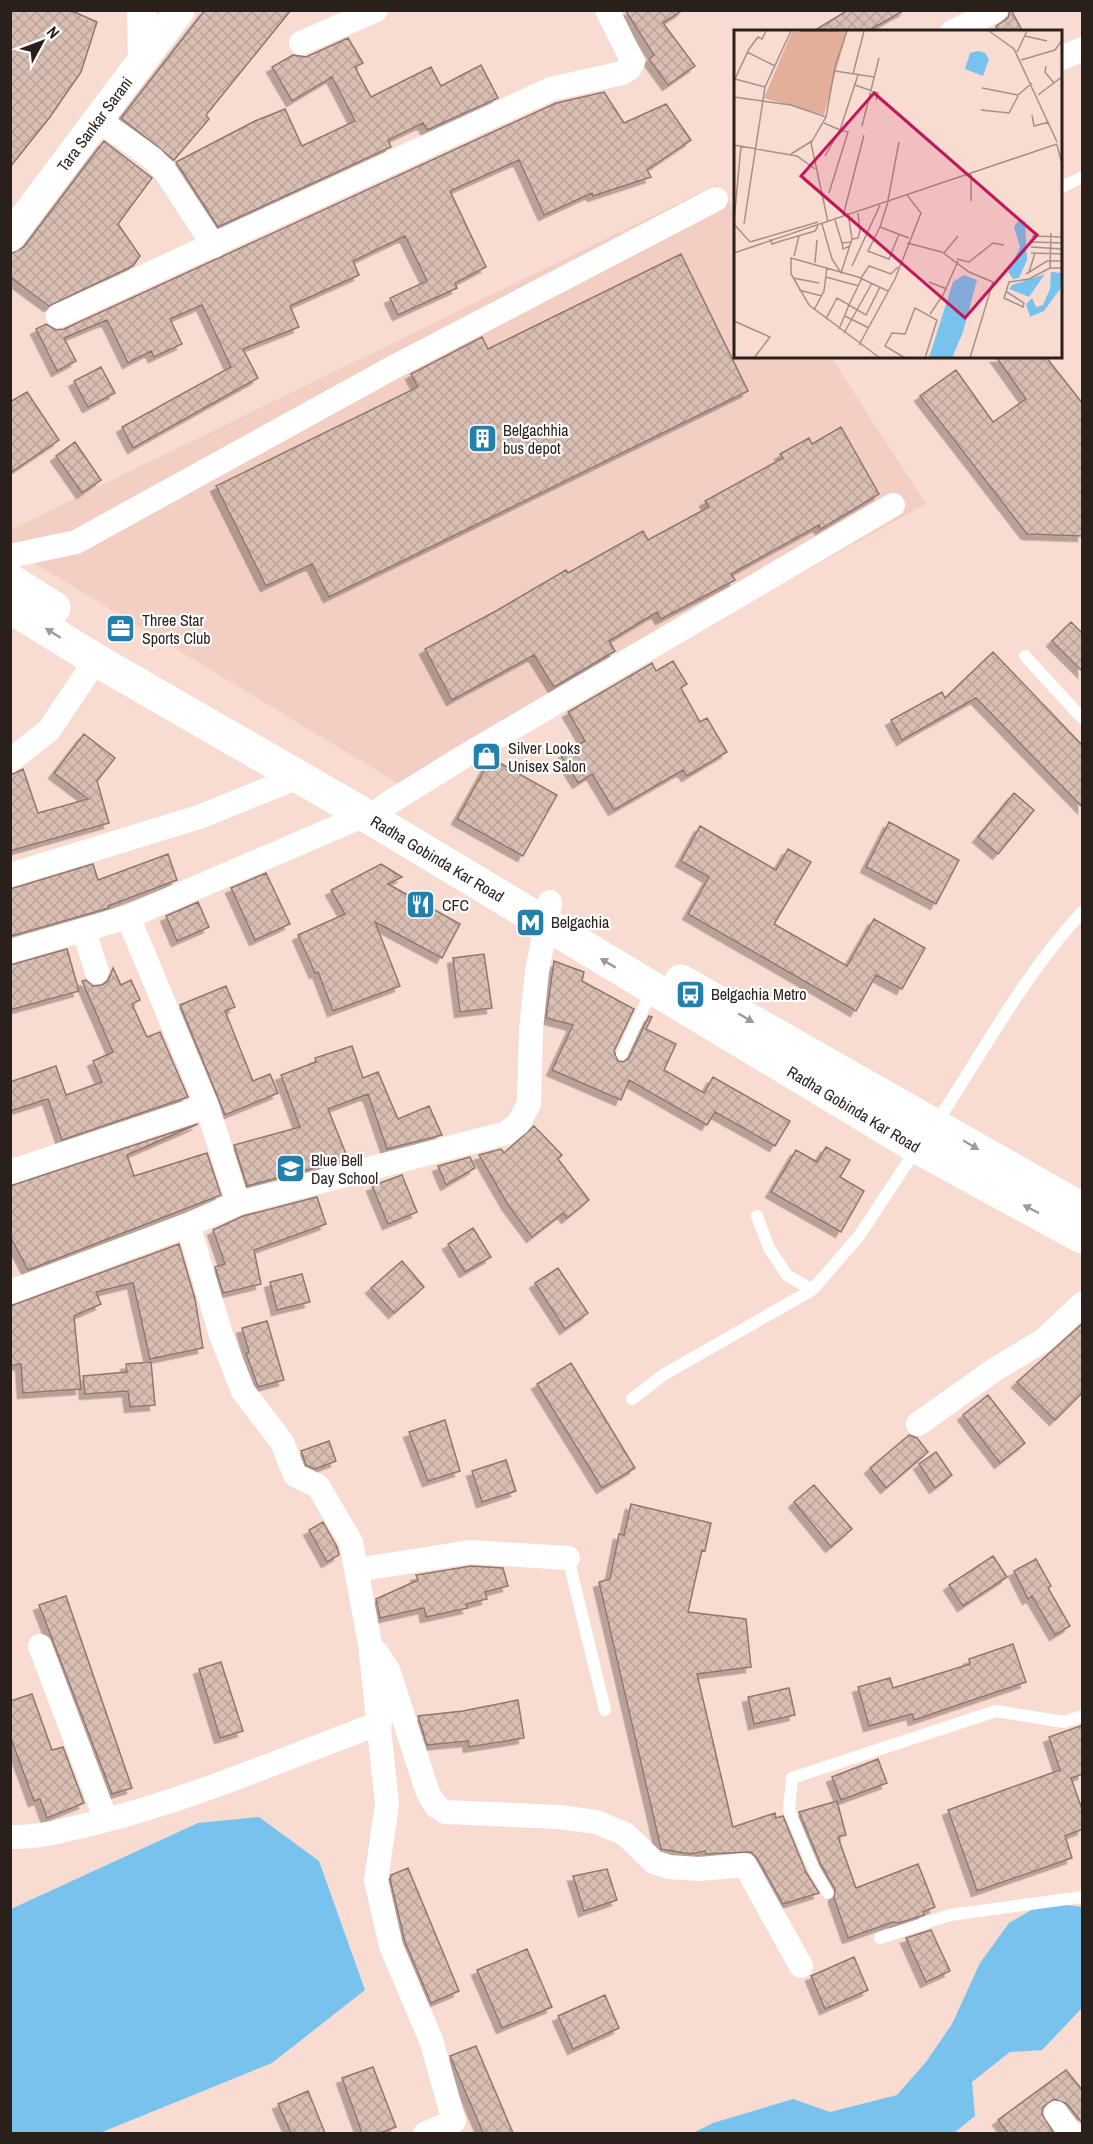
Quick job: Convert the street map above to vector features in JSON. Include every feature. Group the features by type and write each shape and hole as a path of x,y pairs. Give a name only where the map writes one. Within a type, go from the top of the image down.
{"main road":[{"path":"14,599 107,642 375,811 548,913 663,971 926,1136 1083,1209"},
{"name":"Radha Gobinda Kar Road","path":"14,599 96,660 298,777 375,811"},
{"name":"Radha Gobinda Kar Road","path":"548,913 652,990 926,1136 1083,1237"}],"street":[{"path":"142,10 143,57"},
{"name":"Tara Sankar Sarani","path":"10,237 180,10"},
{"path":"301,43 376,10"},
{"path":"58,316 551,89 622,73 630,68 633,62 607,10"},
{"path":"956,30 996,10"},
{"path":"1063,58 1083,49"},
{"path":"99,120 152,158 165,171 214,246"},
{"path":"10,556 76,542 392,368 716,199"},
{"path":"10,951 128,917 375,811 893,505"},
{"path":"10,761 50,730 96,660"},
{"path":"10,875 199,817 298,777"},
{"path":"10,1292 188,1225 238,1203 496,1136 518,1124 529,1104 531,1029 537,972 548,913"},
{"path":"128,917 207,1106 238,1203"},
{"path":"84,931 97,972"},
{"path":"10,1172 207,1106"},
{"path":"188,1225 221,1335 243,1391 282,1442 295,1475 318,1486 351,1542 370,1644 387,1804 376,1880 391,1946 431,2040 456,2127 425,2133"},
{"path":"918,1424 994,1370 1044,1340 1083,1304"},
{"path":"356,1570 470,1552 568,1558"},
{"path":"370,1644 388,1670 422,1775 436,1806 453,1814 560,1818 596,1822 625,1834 654,1862 669,1868 699,1869 745,1865 801,1966"},
{"path":"40,1646 106,1820"},
{"path":"10,1837 33,1838 106,1820 208,1788 380,1723"},
{"path":"1056,2113 1072,2133"}],"lane":[{"path":"1063,187 1083,177"},
{"path":"1025,656 1083,718"},
{"path":"632,1399 663,1375 812,1290 859,1236 926,1136 1007,1007 1053,944 1083,912"},
{"path":"622,1054 652,990"},
{"path":"757,1216 769,1248 787,1275 812,1290"},
{"path":"568,1558 605,1710"},
{"path":"828,1893 814,1869 789,1810 792,1778 996,1711 1064,1722 1083,1716"},
{"path":"880,1938 950,1915 1083,1897"}],"shaded area":[{"path":"718,184 734,209 734,358 832,358 926,504 409,790 11,549 10,530"}],"water":[{"path":"259,1817 319,1861 365,1990 272,2063 100,2133 11,2133 11,1909 198,1823"},
{"path":"1045,1902 1082,1907 1082,2008 1042,2050 1010,2052 972,2082 975,2116 954,2133 691,2134 713,2123 793,2099 830,2112 897,2095 926,2062 952,2024 980,1963 1009,1923"}],"building":[{"path":"10,10 70,10 97,22 81,72 50,117 10,167"},
{"path":"205,10 291,10 206,115 209,119 174,160 121,118"},
{"path":"625,10 683,10 663,23 695,66 668,85 649,59 654,55"},
{"path":"848,10 905,10 870,30 815,30"},
{"path":"1011,10 1022,30 998,30 996,26 1008,18"},
{"path":"348,38 363,63 355,67 371,97 431,67 441,86 481,65 498,98 427,130 423,123 388,140 391,147 218,227 176,162 255,121 285,109 302,146 355,121 332,77 292,101 272,67 293,55 306,57"},
{"path":"604,92 624,123 666,104 691,140 647,170 651,177 593,196 592,193 544,215 519,160 450,191 486,267 455,283 457,288 398,315 390,298 427,281 405,236 353,261 359,275 290,306 299,327 243,349 258,378 133,448 122,427 231,367 202,305 170,319 182,344 154,357 151,351 128,363 107,320 64,338 76,361 57,371 36,329 46,324 56,330 64,329 556,103"},
{"path":"104,141 152,178 118,224 140,256 133,266 49,306 10,277 10,254 24,247"},
{"name":"Belgachhia bus depot","path":"681,254 748,391 329,597 312,564 266,586 216,486 418,387 411,374 482,337 488,349"},
{"path":"997,358 1047,358 1083,404 1083,536 1027,534 920,396 956,370 993,422 1026,399"},
{"path":"101,367 115,393 88,407 74,381"},
{"path":"27,392 59,440 10,473 10,402"},
{"path":"841,427 879,494 821,529 819,525 731,574 735,580 661,619 657,612 609,641 615,651 554,687 534,655 452,700 425,649 566,570 568,573 643,531 648,540 709,507 705,501 783,458 780,454 809,438 812,444"},
{"path":"75,442 101,480 82,493 56,456"},
{"path":"1071,622 1083,634 1083,672 1052,641"},
{"path":"993,652 1083,746 1083,808 976,698 902,740 891,720 942,692 945,698"},
{"path":"673,661 687,684 681,688 700,722 707,718 727,752 687,776 683,770 614,810 592,774 578,783 561,755 585,741 568,712 652,663 656,671"},
{"path":"84,734 115,758 97,781 109,823 10,851 10,775 23,769 38,813 88,799 54,773"},
{"path":"491,758 557,795 523,856 457,819"},
{"path":"1014,793 1034,810 998,854 978,837"},
{"path":"889,822 959,860 936,904 866,867"},
{"path":"700,826 776,870 788,849 811,862 774,924 847,966 874,919 925,948 902,989 876,975 856,1011 688,914 709,877 681,861"},
{"path":"168,854 177,880 108,906 109,908 11,936 10,889 93,864 98,880"},
{"path":"381,864 402,877 388,884 460,924 442,958 375,922 400,986 333,1011 318,972 315,973 298,935 345,914 331,890"},
{"path":"266,873 290,924 255,940 231,888"},
{"path":"198,902 209,927 177,941 166,916"},
{"path":"67,949 79,991 10,1010 10,965"},
{"path":"484,954 492,1008 460,1012 453,958"},
{"path":"554,961 584,972 582,981 634,1009 614,1051 618,1061 623,1062 629,1058 649,1016 652,1017 646,1029 676,1044 664,1070 704,1093 713,1077 790,1121 775,1146 715,1112 707,1125 629,1080 621,1100 552,1070 573,1025 546,1018"},
{"path":"113,968 121,985 131,980 140,1000 132,1004 147,1037 160,1032 188,1097 62,1140 48,1099 10,1111 10,1082 56,1066 66,1095 102,1082 93,1061 113,1052 82,981 86,980 93,986 102,985 108,981"},
{"path":"226,986 235,1007 225,1011 253,1081 270,1074 278,1093 225,1115 180,1005"},
{"path":"352,1046 363,1078 378,1072 398,1119 429,1106 442,1135 387,1149 368,1094 328,1109 348,1159 247,1186 234,1145 300,1127 281,1075 316,1062 315,1058"},
{"path":"198,1124 127,1155 134,1176 207,1153 221,1195 28,1270 10,1236 10,1186"},
{"path":"534,1126 562,1155 558,1159 589,1200 567,1218 563,1213 532,1237 508,1205 479,1155 501,1149 504,1153"},
{"path":"826,1147 850,1160 840,1177 864,1191 841,1232 771,1192 796,1150 817,1162"},
{"path":"470,1157 475,1168 446,1185 438,1166"},
{"path":"402,1175 417,1212 388,1224 372,1186"},
{"path":"317,1197 326,1224 254,1250 261,1284 223,1293 215,1267 225,1264 213,1230 243,1216"},
{"path":"473,1228 491,1257 465,1272 448,1244"},
{"path":"179,1244 195,1299 203,1348 150,1359 133,1283 96,1292 101,1304 74,1316 81,1389 23,1393 21,1364 10,1366 10,1306"},
{"path":"402,1261 424,1287 394,1313 371,1288"},
{"path":"558,1268 588,1313 565,1329 535,1283"},
{"path":"302,1274 310,1302 277,1310 270,1282"},
{"path":"267,1321 284,1380 258,1387 246,1353 249,1352 242,1328"},
{"path":"1083,1323 1083,1392 1055,1420 1017,1382"},
{"path":"151,1362 155,1405 130,1407 128,1391 85,1394 83,1376 127,1372 126,1364"},
{"path":"571,1363 635,1468 602,1488 537,1384"},
{"path":"988,1395 1025,1443 1000,1463 963,1415"},
{"path":"445,1420 460,1471 428,1481 409,1432"},
{"path":"909,1435 917,1438 928,1452 886,1488 870,1468"},
{"path":"329,1441 336,1461 315,1469 306,1465 301,1451"},
{"path":"936,1452 952,1475 935,1488 919,1464"},
{"path":"506,1460 516,1491 482,1502 472,1471"},
{"path":"814,1485 852,1529 831,1547 794,1502"},
{"path":"631,1504 711,1523 705,1551 702,1550 688,1612 746,1619 751,1667 697,1674 733,1827 775,1813 776,1818 783,1816 806,1872 819,1893 783,1904 757,1858 751,1852 706,1854 705,1851 690,1854 661,1849 599,1582 610,1579 619,1534 624,1535"},
{"path":"323,1522 339,1555 327,1562 309,1530"},
{"path":"993,1556 1007,1577 963,1606 949,1585"},
{"path":"1036,1559 1051,1586 1048,1588 1070,1626 1055,1635 1032,1596 1028,1599 1014,1571"},
{"path":"471,1566 503,1568 508,1586 485,1592 487,1599 466,1604 468,1608 426,1617 424,1608 380,1618 376,1599 418,1580 416,1575"},
{"path":"66,1596 132,1788 112,1794 39,1605"},
{"path":"1013,1644 1026,1682 914,1720 912,1714 869,1726 858,1687 890,1678 893,1688 970,1664 969,1659"},
{"path":"221,1662 243,1731 220,1738 199,1669"},
{"path":"789,1688 795,1715 754,1724 748,1697"},
{"path":"32,1694 52,1750 63,1747 84,1803 47,1818 40,1799 34,1801 10,1736 10,1701"},
{"path":"518,1700 524,1738 469,1747 468,1741 427,1745 418,1716 463,1711"},
{"path":"1083,1725 1083,1774 1071,1778 1083,1812 1083,1829 1065,1836 1072,1858 977,1891 948,1810 1060,1770 1049,1737"},
{"path":"878,1759 887,1783 841,1800 832,1777"},
{"path":"837,1801 846,1835 838,1837 856,1888 918,1864 935,1907 923,1912 924,1915 899,1923 893,1922 848,1938 834,1898 835,1889 821,1865 799,1812"},
{"path":"408,1868 459,1991 431,2003 405,1942 390,1879 391,1875"},
{"path":"607,1869 617,1900 584,1911 573,1876"},
{"path":"931,1930 950,1971 926,1982 906,1938"},
{"path":"527,1949 552,2007 502,2028 477,1970"},
{"path":"854,1957 868,1990 825,2009 811,1976"},
{"path":"605,1995 619,2028 573,2049 558,2016"},
{"path":"476,2046 513,2133 483,2133 450,2056"},
{"path":"373,2067 396,2127 380,2133 362,2133 342,2078"},
{"path":"1066,2070 1083,2091 1083,2124 1067,2104 1054,2099 1043,2107 1042,2114 1054,2133 1008,2133 998,2120"},
{"path":"308,2091 325,2133 291,2133 278,2104"}],"place":[{"name":"Belgachhia bus depot","path":"482,439"},
{"name":"Three Star Sports Club","path":"121,629"},
{"name":"Silver Looks Unisex Salon","path":"487,757"},
{"name":"CFC","path":"421,905"},
{"name":"Belgachia","path":"530,922"},
{"name":"Belgachia Metro","path":"690,994"},
{"name":"Blue Bell Day School","path":"290,1169"}]}
